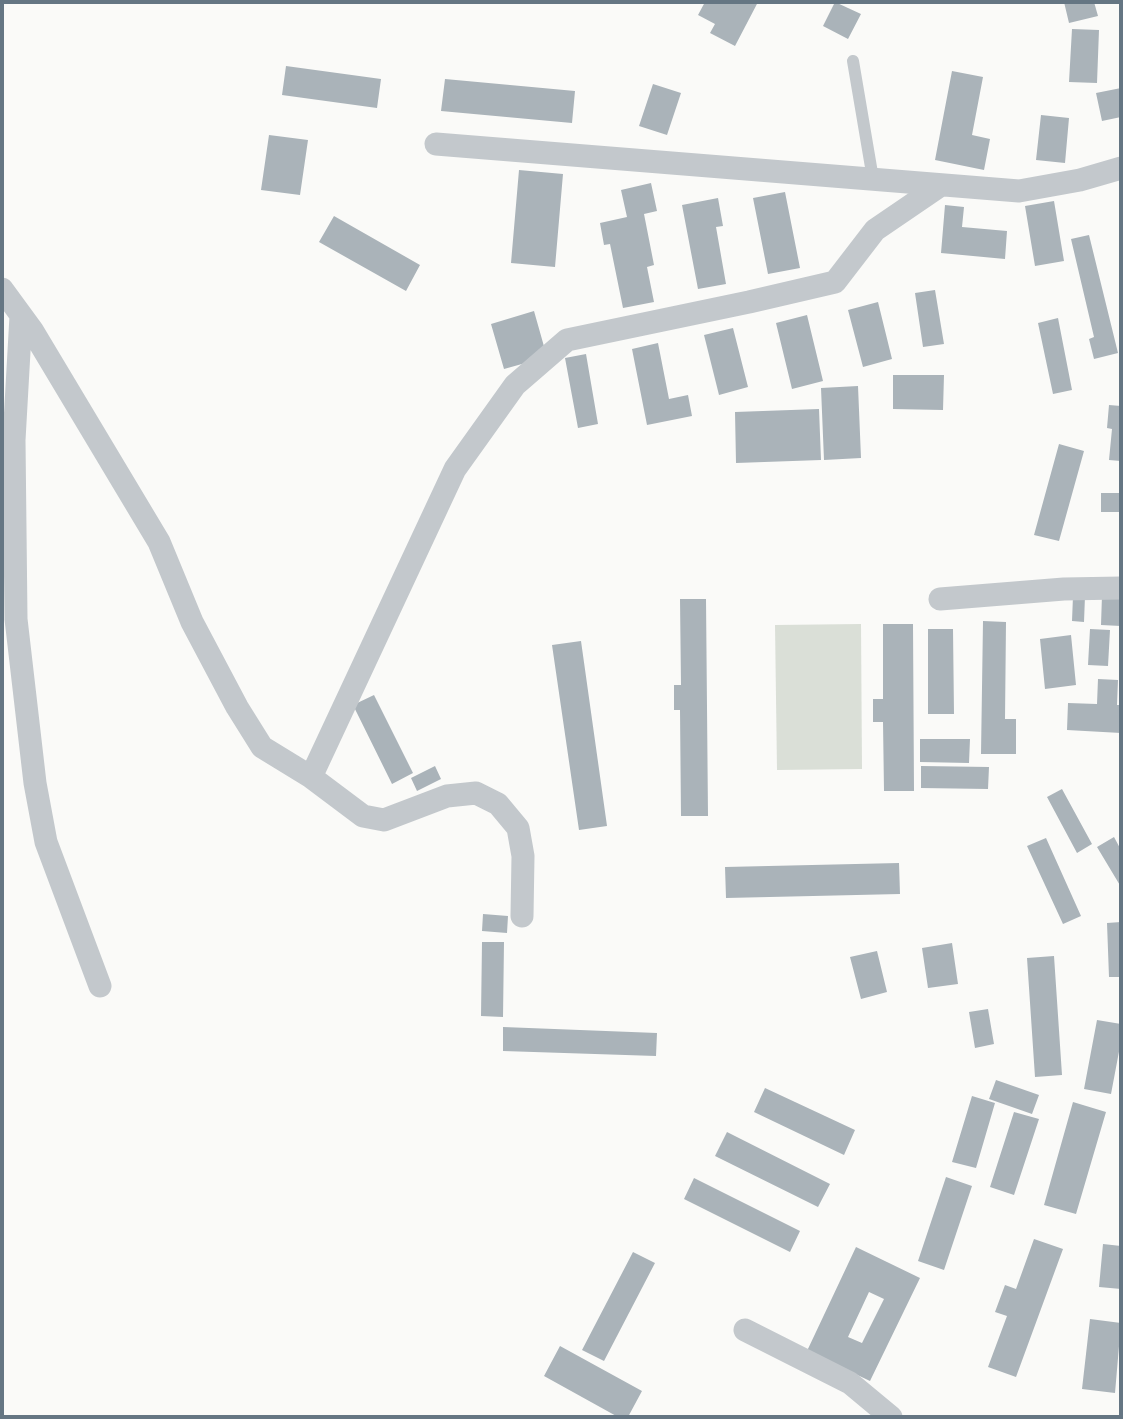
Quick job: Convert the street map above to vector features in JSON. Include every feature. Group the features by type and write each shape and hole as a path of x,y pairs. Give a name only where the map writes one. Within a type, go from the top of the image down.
{"street":[{"path":"436,144 1019,191 1080,180 1121,168"},
{"path":"311,777 455,469 515,385 567,340 835,282 875,230 941,186"},
{"path":"2,289 32,330 159,541 192,622 237,707 262,747 311,777 363,816 384,820 447,796 476,793 498,804 518,828 523,856 522,916"},
{"path":"21,316 15,440 16,619 35,783 46,842 100,986"},
{"path":"940,599 1064,589 1121,588"},
{"path":"744,1330 850,1383 891,1417"}],"lane":[{"path":"853,61 873,179"}],"shaded area":[{"path":"861,624 862,769 777,770 775,625"}],"building":[{"path":"705,2 758,2 735,46 710,33 715,24 698,15"},
{"path":"835,2 861,14 848,39 823,26"},
{"path":"1064,2 1094,2 1098,16 1069,23"},
{"path":"1072,29 1099,30 1097,83 1069,82"},
{"path":"286,66 381,79 377,108 282,95"},
{"path":"952,71 983,77 972,135 990,139 984,170 935,160"},
{"path":"445,79 575,91 572,123 441,111"},
{"path":"653,84 681,93 667,135 639,126"},
{"path":"1121,88 1121,117 1102,121 1096,93"},
{"path":"1041,115 1069,118 1065,163 1036,160"},
{"path":"269,135 308,140 300,195 261,190"},
{"path":"519,170 563,174 555,267 511,263"},
{"path":"651,183 657,211 644,214 654,265 647,267 654,302 623,308 610,244 604,245 600,223 627,217 621,190"},
{"path":"785,192 800,268 768,274 753,198"},
{"path":"718,198 723,226 716,227 726,284 698,289 682,205"},
{"path":"1054,201 1064,261 1035,266 1025,206"},
{"path":"945,205 964,207 962,227 1007,231 1005,259 941,253"},
{"path":"334,216 420,265 406,291 319,242"},
{"path":"1089,235 1118,353 1094,359 1089,339 1094,337 1071,239"},
{"path":"935,290 944,344 923,347 915,293"},
{"path":"878,302 892,359 863,367 848,310"},
{"path":"534,311 547,357 504,369 491,324"},
{"path":"807,315 823,381 792,389 776,323"},
{"path":"1058,318 1072,390 1053,394 1038,323"},
{"path":"733,328 748,387 719,395 704,335"},
{"path":"658,343 669,399 688,395 692,416 647,425 632,349"},
{"path":"586,354 598,424 578,428 565,358"},
{"path":"893,375 944,375 943,410 893,409"},
{"path":"858,386 861,458 824,460 821,388"},
{"path":"1109,405 1121,406 1121,461 1109,460 1112,429 1107,428"},
{"path":"819,409 821,460 736,463 735,412"},
{"path":"1059,444 1084,451 1059,541 1034,535"},
{"path":"1101,493 1121,493 1121,512 1101,512"},
{"path":"1102,595 1121,596 1121,626 1101,625"},
{"path":"1073,596 1085,596 1084,622 1072,621"},
{"path":"680,599 706,599 708,816 681,816 680,710 674,710 674,685 681,685"},
{"path":"983,621 1006,622 1005,719 1016,719 1016,754 981,754"},
{"path":"883,624 913,624 914,791 884,791 883,722 873,722 873,699 883,699"},
{"path":"928,629 953,629 954,714 928,714"},
{"path":"1090,629 1110,630 1108,666 1088,665"},
{"path":"1071,635 1076,685 1045,689 1040,639"},
{"path":"581,641 607,826 579,830 552,645"},
{"path":"1098,679 1118,680 1117,705 1121,705 1121,733 1067,730 1068,703 1097,704"},
{"path":"374,695 413,773 392,784 353,705"},
{"path":"920,739 970,739 969,763 920,762"},
{"path":"435,766 441,779 417,791 411,778"},
{"path":"921,766 989,767 988,789 921,788"},
{"path":"1062,789 1092,844 1077,853 1047,797"},
{"path":"1114,837 1121,850 1121,887 1097,847"},
{"path":"1046,838 1081,916 1063,924 1027,846"},
{"path":"899,863 900,894 726,898 725,867"},
{"path":"483,914 508,916 507,933 482,931"},
{"path":"1121,922 1121,977 1109,977 1107,923"},
{"path":"482,942 504,942 503,1017 481,1016"},
{"path":"952,943 958,984 928,988 922,948"},
{"path":"877,951 887,992 861,999 850,957"},
{"path":"1054,956 1062,1075 1035,1077 1027,958"},
{"path":"988,1009 994,1044 975,1048 969,1012"},
{"path":"1097,1020 1121,1024 1121,1041 1111,1094 1084,1089"},
{"path":"503,1027 657,1033 656,1056 503,1051"},
{"path":"996,1080 1039,1095 1032,1114 989,1099"},
{"path":"765,1088 855,1130 844,1155 754,1112"},
{"path":"972,1096 995,1103 976,1168 952,1162"},
{"path":"1073,1102 1106,1112 1076,1214 1044,1205"},
{"path":"1014,1112 1039,1119 1014,1195 990,1187"},
{"path":"727,1132 830,1184 818,1207 715,1156"},
{"path":"946,1177 972,1186 944,1270 918,1261"},
{"path":"694,1178 800,1231 790,1252 684,1199"},
{"path":"1034,1239 1063,1249 1016,1377 988,1367 1007,1316 995,1312 1005,1285 1016,1289"},
{"path":"1103,1244 1121,1246 1121,1289 1099,1287"},
{"path":"856,1247 920,1278 870,1381 807,1351","holes":["869,1292 884,1299 862,1343 848,1337"]},
{"path":"633,1252 655,1263 604,1361 582,1350"},
{"path":"1090,1319 1121,1323 1115,1393 1082,1389"},
{"path":"560,1346 642,1391 628,1417 618,1417 544,1376"}]}
